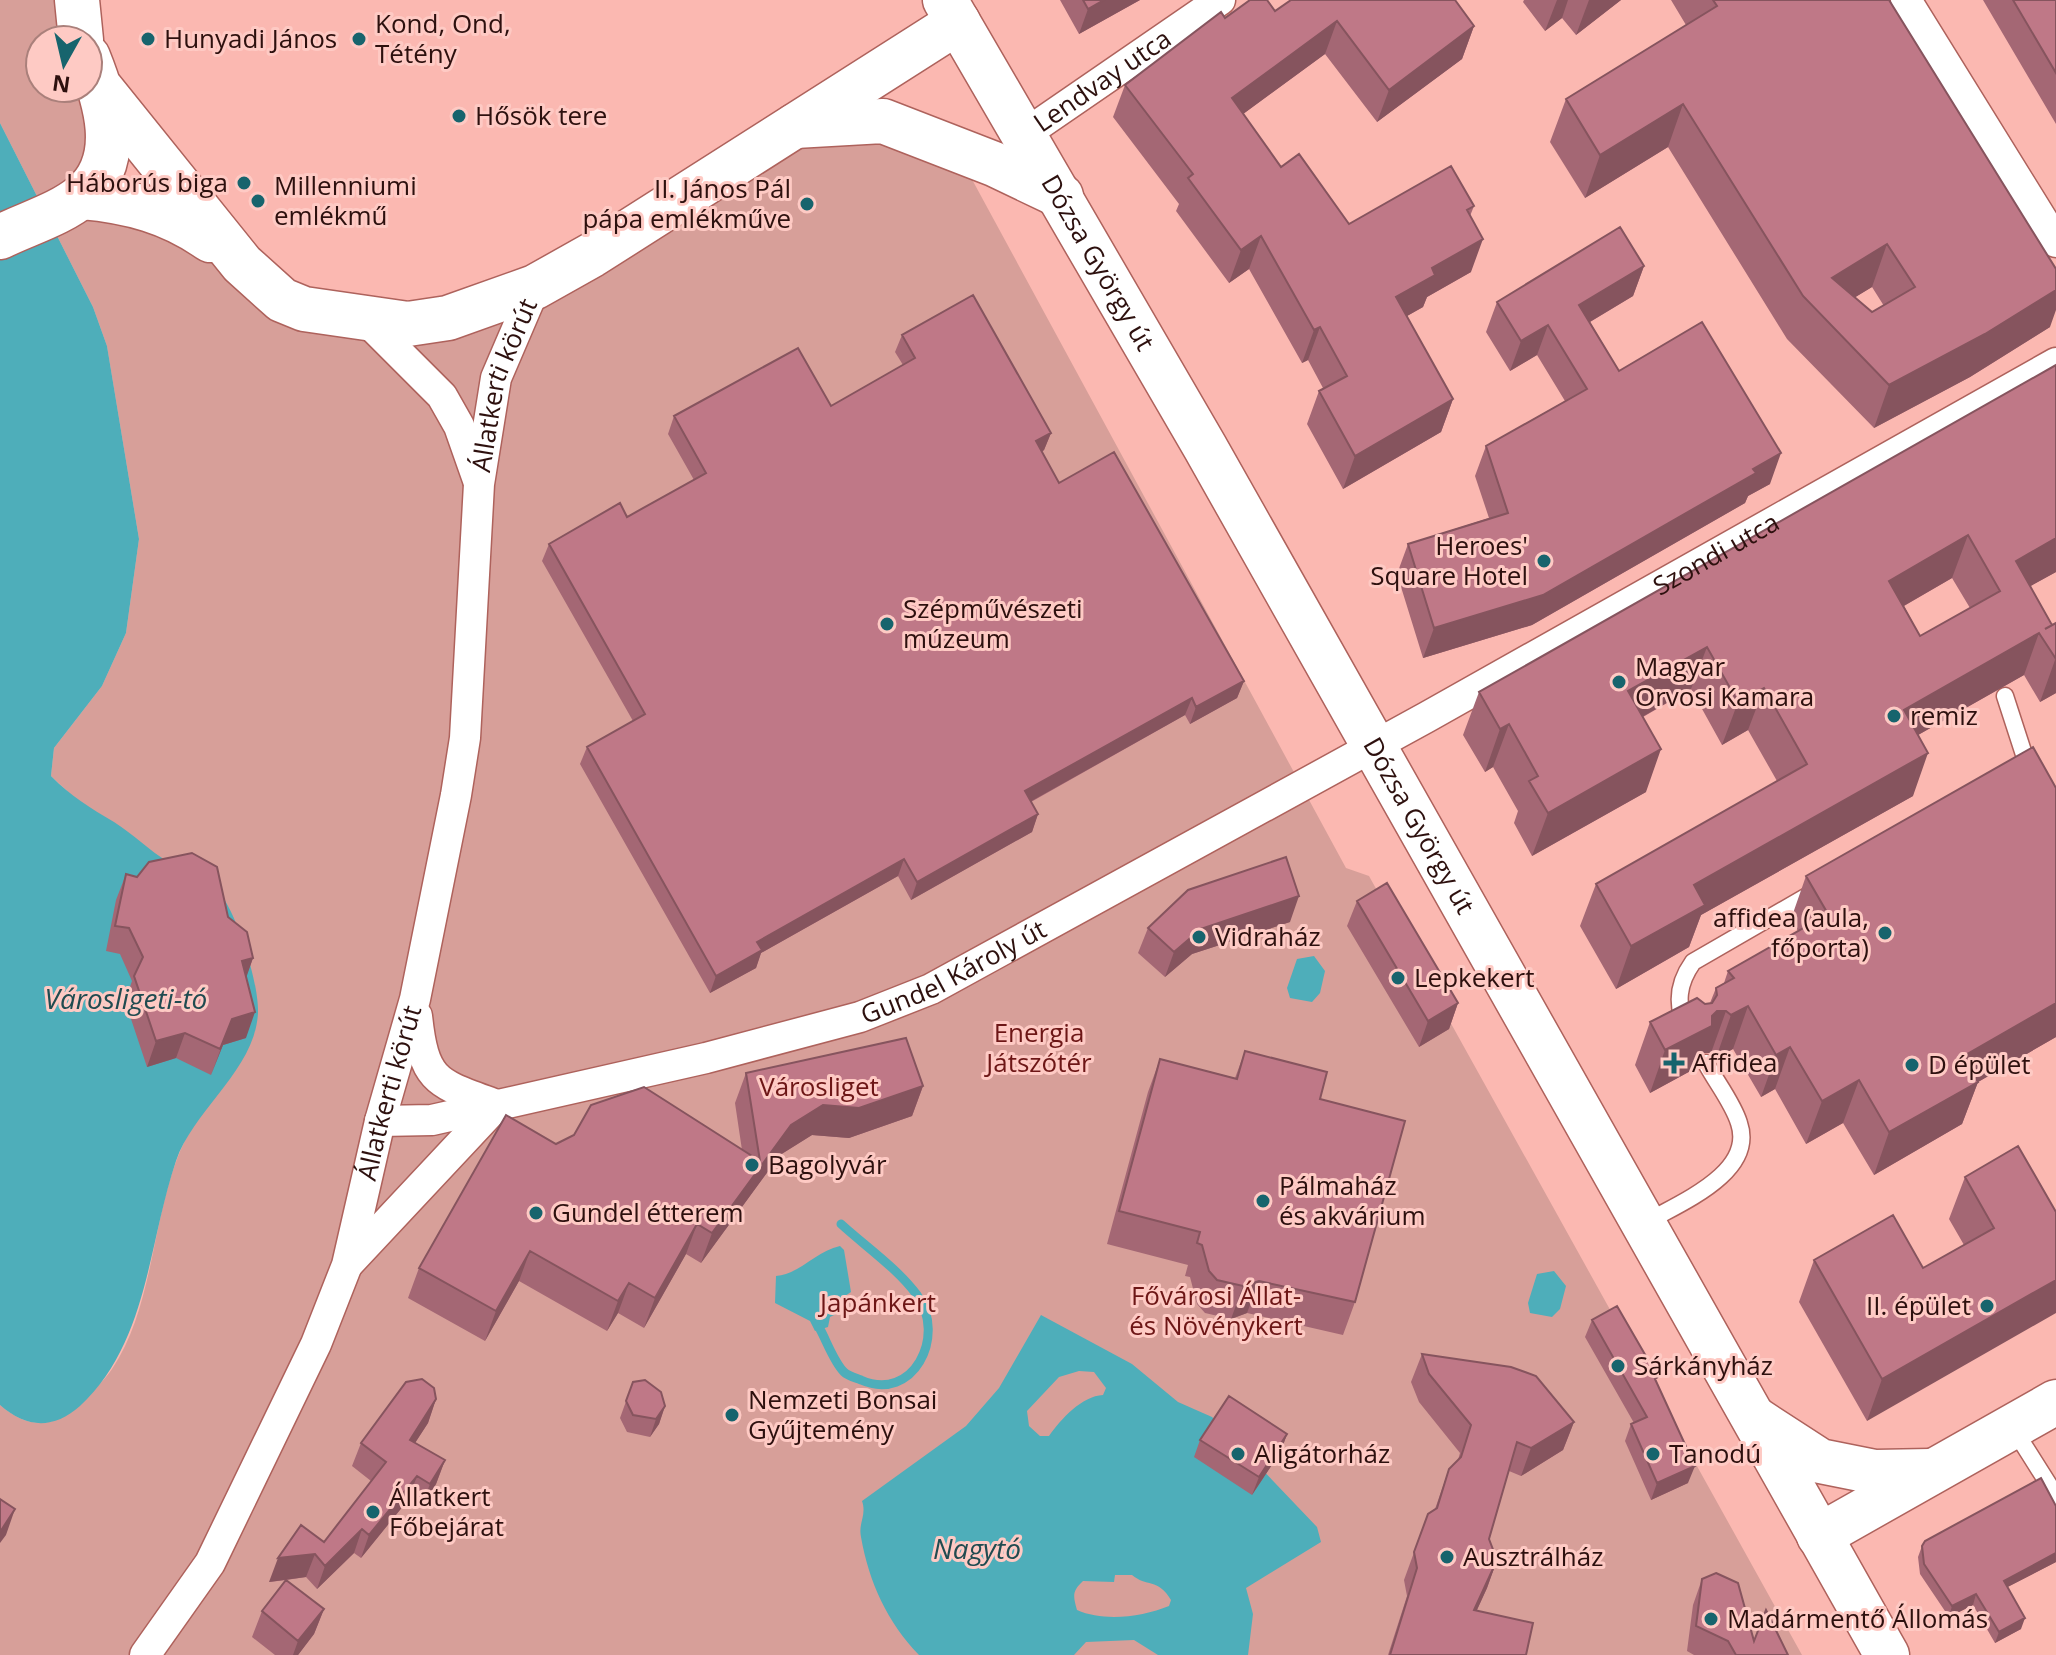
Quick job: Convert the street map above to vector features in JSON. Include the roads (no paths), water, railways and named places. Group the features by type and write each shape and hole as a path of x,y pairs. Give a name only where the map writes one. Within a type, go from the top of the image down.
{"street":[{"path":"77,0 79,24"},
{"name":"Lendvay utca","path":"1025,134 1220,0"},
{"path":"1906,0 2056,242"},
{"path":"75,200 119,200 155,210 196,230 242,264 282,300 304,309 367,321 408,324 448,318 535,287 592,255 793,126 951,11"},
{"name":"Dózsa György út","path":"951,11 1061,196 1374,745 1887,1655"},
{"path":"104,86 242,264"},
{"path":"0,237 75,200 97,180 106,153 108,123 103,104"},
{"path":"793,126 883,121 994,164 1061,196"},
{"name":"Állatkerti körút","path":"145,1655 210,1563 316,1344 347,1265 380,1121 415,999 442,876 465,738 479,484 496,378 535,287"},
{"name":"Állatkerti körút","path":"367,321 442,396 459,426 479,484"},
{"name":"Szondi utca","path":"1374,745 2056,363"},
{"name":"Gundel Károly út","path":"380,1121 432,1120 706,1058 860,1017 931,989 1374,745"},
{"path":"347,1265 497,1105 447,1087 431,1072 421,1057 415,999"},
{"path":"1819,1536 2056,1402"},
{"path":"1752,1417 1820,1461 1875,1472 1933,1471"}],"lane":[{"path":"2005,696 2018,762 2034,780"},
{"path":"1691,1036 1679,1013 1679,999 1683,977 1693,962 1830,883"},
{"path":"1643,1224 1726,1174 1737,1160 1742,1143 1739,1123 1706,1063"},
{"path":"2012,1427 2056,1496"}],"water":[{"name":"Városligeti-tó","path":"0,123 93,307 107,346 139,539 126,633 102,686 54,748 51,776 73,796 161,857 203,879 220,893 234,918 246,951 258,1013 246,1053 196,1124 176,1161 143,1291 120,1353 102,1381 80,1406 60,1419 40,1423 20,1418 0,1405"},
{"path":"1314,956 1325,971 1320,993 1312,1002 1290,998 1287,988 1297,959"},
{"path":"840,1246 844,1250 851,1292 845,1296 844,1310 830,1317 828,1327 815,1331 810,1321 775,1303 776,1276 793,1271"},
{"path":"1554,1271 1566,1286 1560,1309 1552,1317 1530,1313 1528,1303 1537,1274"},
{"name":"Nagytó","path":"1041,1315 1132,1364 1178,1402 1212,1417 1317,1527 1321,1542 1246,1588 1253,1614 1248,1655 1158,1655 1134,1640 1086,1642 1074,1655 919,1655 889,1615 874,1585 861,1537 862,1501 966,1426 999,1388","holes":["1079,1371 1094,1372 1106,1388 1103,1395 1087,1399 1066,1416 1049,1436 1040,1436 1029,1426 1027,1411 1059,1377","1115,1575 1132,1575 1161,1588 1171,1600 1169,1606 1123,1617 1099,1616 1077,1610 1074,1594 1083,1581 1114,1582"]}],"waterway":[{"path":"820,1329 844,1372 880,1385 896,1382 909,1374 920,1362 926,1346 928,1329 925,1311 917,1295 890,1266 841,1224"}],"place":[{"name":"Hunyadi János","path":"148,39"},
{"name":"Kond, Ond, Tétény","path":"359,39"},
{"name":"Hősök tere","path":"459,116"},
{"name":"Háborús biga","path":"244,183"},
{"name":"Millenniumi emlékmű","path":"258,201"},
{"name":"II. János Pál pápa emlékműve","path":"807,204"},
{"name":"Heroes' Square Hotel","path":"1544,561"},
{"name":"Szépművészeti múzeum","path":"887,624"},
{"name":"Magyar Orvosi Kamara","path":"1619,682"},
{"name":"remiz","path":"1894,716"},
{"name":"affidea (aula, főporta)","path":"1885,933"},
{"name":"Vidraház","path":"1199,937"},
{"name":"Lepkekert","path":"1398,978"},
{"name":"Affidea","path":"1674,1063"},
{"name":"D épület","path":"1912,1065"},
{"name":"Bagolyvár","path":"752,1165"},
{"name":"Pálmaház és akvárium","path":"1263,1201"},
{"name":"Gundel étterem","path":"536,1213"},
{"name":"II. épület","path":"1987,1306"},
{"name":"Sárkányház","path":"1618,1366"},
{"name":"Nemzeti Bonsai Gyűjtemény","path":"732,1415"},
{"name":"Aligátorház","path":"1238,1454"},
{"name":"Tanodú","path":"1653,1454"},
{"name":"Állatkert Főbejárat","path":"373,1512"},
{"name":"Ausztrálház","path":"1447,1557"},
{"name":"Madármentő Állomás","path":"1711,1619"}],"park label":[{"name":"Energia Játszótér","path":"1039,1048"},
{"name":"Városliget","path":"819,1087"},
{"name":"Japánkert","path":"878,1303"},
{"name":"Fővárosi Állat- és Növénykert","path":"1216,1311"}]}
